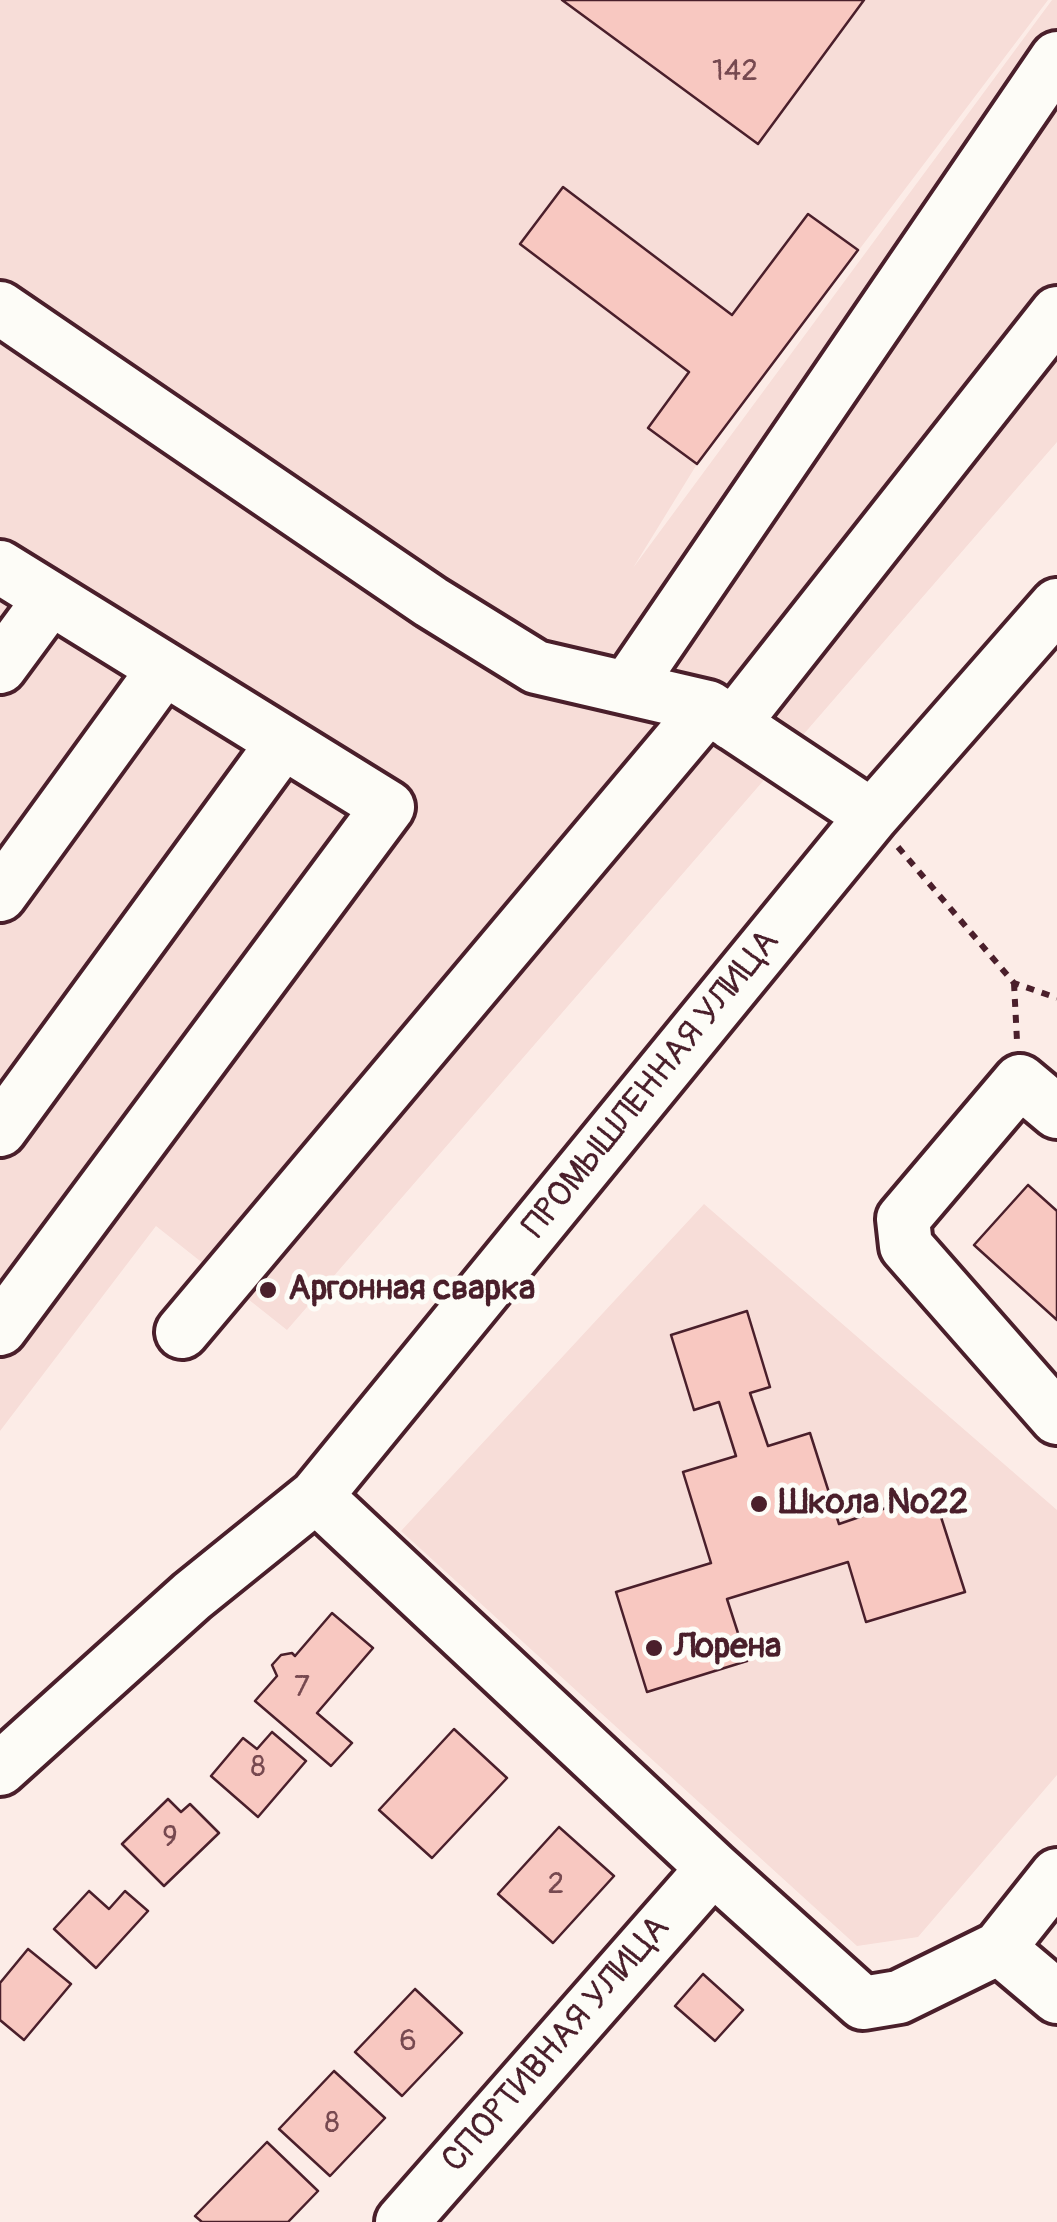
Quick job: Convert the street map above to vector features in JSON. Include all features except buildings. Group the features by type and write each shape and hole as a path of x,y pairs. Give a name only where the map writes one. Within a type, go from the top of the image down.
{"street":[{"path":"627,688 1057,58"},
{"path":"0,308 431,602 536,666 721,715 872,816"},
{"path":"182,1332 721,715 1057,313"},
{"path":"0,568 388,807 0,1328"},
{"path":"0,668 50,599"},
{"name":"ПРОМЫШЛЕННАЯ УЛИЦА","path":"0,1769 192,1596 316,1496 872,816 1057,605"},
{"path":"0,895 164,669"},
{"path":"0,1130 282,744"},
{"path":"1038,1097 903,1219 906,1246 1057,1418"},
{"path":"316,1496 712,1868 863,2003 899,1998 1000,1948 1057,1876"},
{"name":"СПОРТИВНАЯ УЛИЦА","path":"402,2222 712,1868"},
{"path":"1000,1948 1057,1997"}],"path":[{"path":"872,816 1014,982 1038,1097"},
{"path":"1014,982 1057,998"}],"shaded area":[{"path":"0,0 1048,0 697,464 633,568 1052,0 1057,0 1057,442 287,1330 156,1226 0,1431"},
{"path":"704,1204 1057,1510 1057,1775 918,1937 857,1946 401,1531"}],"place":[{"name":"Аргонная сварка","path":"268,1290"},
{"name":"Школа №22","path":"759,1504"},
{"name":"Лорена","path":"654,1648"}]}
